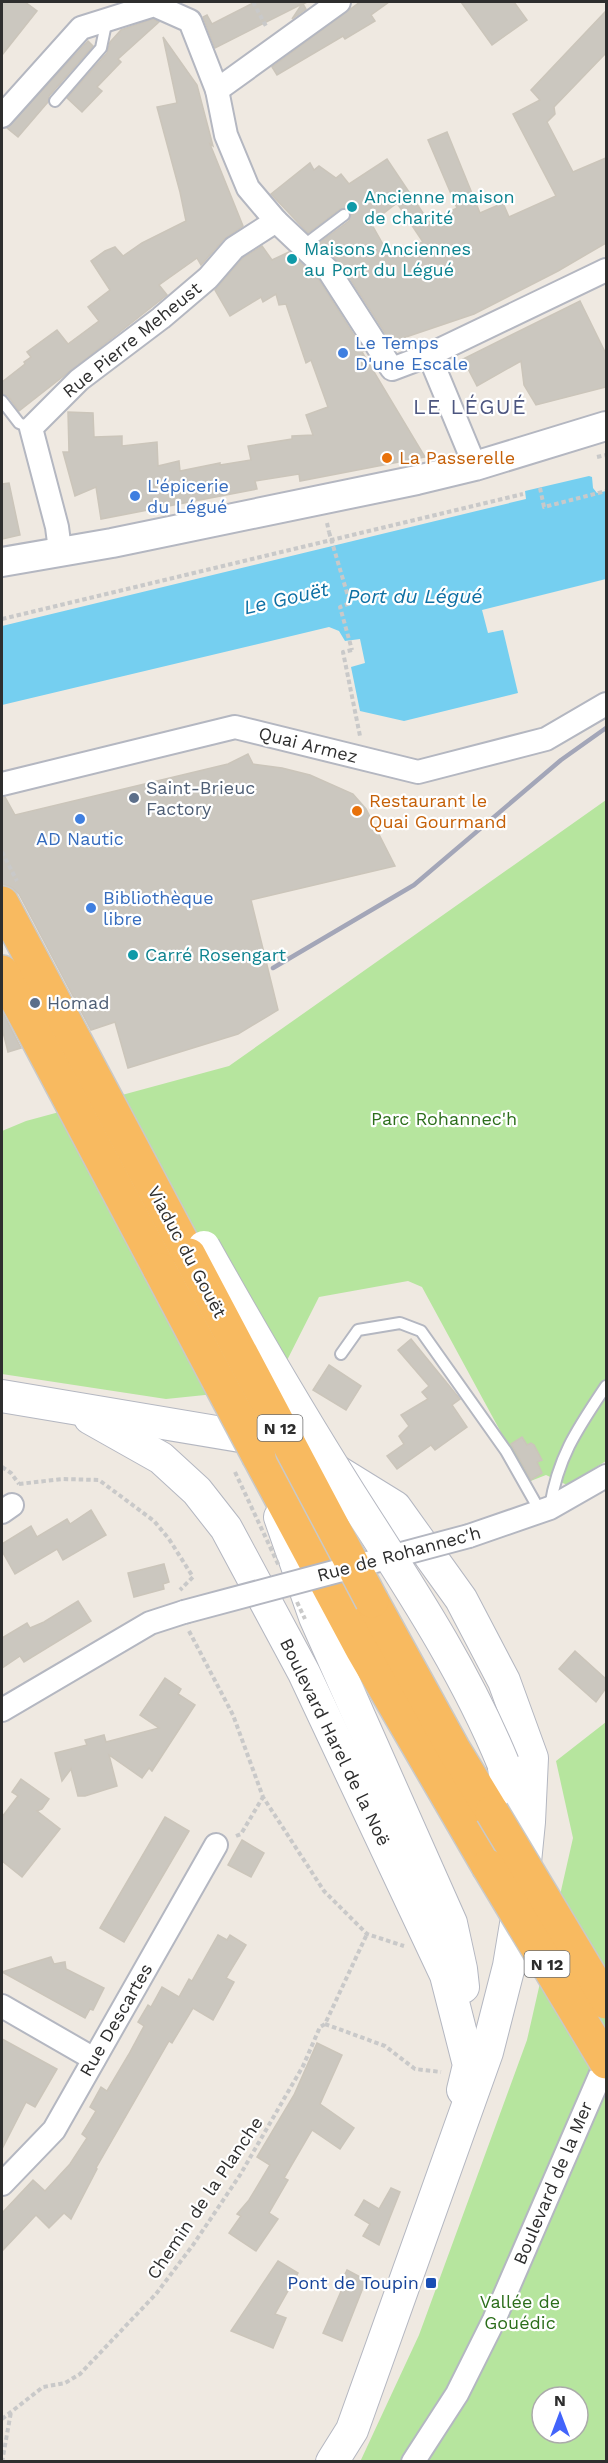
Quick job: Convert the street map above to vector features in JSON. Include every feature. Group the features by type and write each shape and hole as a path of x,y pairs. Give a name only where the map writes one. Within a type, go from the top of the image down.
{"highway":[{"name":"Viaduc du Gouët","path":"2,903 453,1748 606,2002"},
{"name":"Viaduc du Gouët","path":"2,972 259,1457 318,1619"},
{"name":"N 12","path":"318,1619 488,1866 606,2062"}],"main road":[{"path":"124,1134 204,1247 255,1339 451,1653 485,1719 503,1763 508,1787 508,1825 453,2150 352,2430 333,2462"},
{"path":"2,1396 277,1442 338,1469 395,1507 461,1599 504,1682 532,1758 523,1882 509,1965 466,2068"},
{"name":"Boulevard Harel de la Noë","path":"73,1408 161,1458 197,1491 226,1528 304,1673 446,1975 466,2068"},
{"path":"318,1619 451,1923 461,1969 466,2068"}],"street":[{"path":"217,90 339,2"},
{"path":"2,116 81,28 154,4 190,21 217,90 226,135 248,188 276,220 329,271 392,369 429,355 606,270"},
{"name":"Rue Pierre Meheust","path":"31,428 79,380 161,318 208,278 234,248 276,220"},
{"path":"429,355 475,466"},
{"path":"2,562 165,532 475,466 606,426"},
{"path":"31,428 57,527 60,550"},
{"name":"Quai Armez","path":"2,784 235,727 418,772 546,740 606,704"},
{"name":"Rue de Rohannec'h","path":"2,1710 150,1623 469,1536 545,1509 606,1476"},
{"name":"Rue Descartes","path":"2,2184 54,2130 216,1845"},
{"path":"2,2006 94,2059"},
{"name":"Boulevard de la Mer","path":"413,2462 457,2394 494,2320 606,2062"}],"lane":[{"path":"55,101 101,48 107,18"},
{"path":"303,246 344,215"},
{"path":"2,401 19,423 31,428"},
{"path":"341,1354 358,1330 400,1323 421,1331 545,1509"},
{"path":"545,1509 565,1452 606,1386"}],"path":[{"path":"253,2 277,47"},
{"path":"540,488 544,507 606,491"},
{"path":"2,619 523,494"},
{"path":"329,532 350,603 340,606 352,650 343,652 364,759"},
{"path":"2,1467 11,1473 11,1500 62,1479 99,1480 153,1521 169,1539 193,1577 176,1595 179,1614 233,1715 263,1797 324,1891 367,1934 404,1947 413,1946"},
{"path":"216,1845 241,1834 263,1797"},
{"name":"Chemin de la Planche","path":"2,2419 43,2387 65,2383 80,2374 156,2295 240,2175 303,2066 367,1934"},
{"path":"325,2024 385,2046 415,2069 425,2072 466,2068"},
{"path":"2,2462 11,2411"}],"green space":[{"name":"Parc Rohannec'h","path":"606,800 606,1461 567,1485 546,1475 528,1482 422,1287 408,1281 319,1297 273,1388 166,1399 2,1374 2,1131 26,1121 229,1066"},
{"name":"Vallée de Gouédic","path":"606,1722 606,2461 360,2462 419,2335 527,2040 573,1838 556,1761"}],"water":[{"name":"Port du Légué","path":"592,477 593,488 597,493 606,491 606,579 482,610 488,633 503,630 518,693 404,721 360,711 351,667 365,663 360,639 345,641 339,631 329,627 2,705 2,626 526,499 525,491"}],"building":[{"path":"2,2 25,2 37,11 2,55"},
{"path":"255,2 307,2 303,4 306,9 292,19 302,4 215,48 203,17 207,15 212,24"},
{"path":"360,2 389,2 371,15 375,21 345,39 343,36 277,75 272,67"},
{"path":"461,2 514,2 527,20 492,45"},
{"path":"606,11 606,53 554,107 555,114 547,122 573,172 606,158 606,243 558,271 474,314 391,342 340,263 319,243 349,221 350,210 340,209 308,233 271,194 310,163 314,170 319,166 336,178 341,174 349,184 387,159 429,222 457,208 428,140 447,132 480,213 503,203 509,217 556,196 513,114 540,100 531,90","holes":["397,203 423,242 389,255 371,223"]},
{"path":"153,19 159,22 118,59 121,62 97,87 102,91 82,112 67,98 107,53 110,42 121,30"},
{"path":"163,37 197,85 213,146 210,144 243,226 224,239 201,265 197,258 159,285 167,295 19,411 8,396 2,394 2,382 31,357 27,352 57,330 68,344 99,321 88,307 110,290 91,261 115,247 123,256 142,243 186,221 157,107 177,103"},
{"path":"88,41 93,46 49,96 48,102 18,137 7,128"},
{"path":"262,246 272,260 289,252 319,280 364,351 362,352 425,457 300,481 299,474 255,481 257,489 101,519 96,487 75,496 63,452 69,452 68,412 93,413 94,437 122,436 122,446 157,442 158,466 179,461 180,471 251,460 248,446 292,439 292,436 313,435 306,415 328,407 311,360 306,363 286,304 279,305 276,294 263,302 261,297 230,316 215,290 243,258"},
{"path":"580,301 606,354 606,387 536,405 524,385 521,361 477,386 463,359"},
{"path":"9,483 20,535 2,539 2,484"},
{"name":"Carré Rosengart","path":"248,754 253,764 310,775 353,794 366,809 395,866 251,900 278,1010 238,1034 128,1068 115,1022 91,1030 19,894 11,887 2,884 2,797 5,797 15,815 228,764"},
{"path":"2,1011 21,1048 8,1052 2,1028"},
{"path":"411,1339 460,1399 452,1405 467,1427 435,1450 431,1445 397,1469 387,1456 404,1444 399,1436 409,1426 401,1415 428,1399 422,1392 429,1386 398,1350"},
{"path":"329,1365 361,1386 346,1410 313,1390"},
{"path":"522,1437 527,1445 531,1443 534,1445 542,1460 537,1462 542,1473 531,1480 511,1444"},
{"path":"91,1510 106,1535 63,1560 57,1549 15,1574 2,1551 2,1544 31,1526 37,1537 67,1519 70,1524"},
{"path":"164,1564 169,1582 163,1584 164,1589 134,1597 128,1573"},
{"path":"78,1601 91,1621 24,1662 20,1656 2,1668 2,1638 27,1623 30,1628 44,1622"},
{"path":"575,1651 606,1679 606,1688 596,1702 559,1669"},
{"path":"165,1678 181,1689 178,1694 195,1705 152,1771 149,1768 142,1778 109,1755 117,1786 78,1796 71,1769 62,1781 55,1753 87,1745 85,1740 104,1735 106,1742 159,1728 140,1715"},
{"path":"21,1779 49,1799 42,1809 37,1811 60,1829 22,1877 2,1861 2,1817 18,1796 12,1792"},
{"path":"165,1817 189,1831 124,1942 100,1928"},
{"path":"242,1840 264,1853 251,1877 228,1865"},
{"path":"218,1935 227,1940 230,1935 246,1945 226,1978 234,1982 213,2020 193,2008 172,2043 169,2041 96,2168 71,2219 64,2213 49,2228 36,2215 2,2251 2,2213 33,2180 45,2191 70,2164 87,2138 82,2134 96,2111 90,2107 101,2087 107,2091 129,2054 144,2026 138,2022 148,2005 151,2007 162,1987 179,1997 189,1979 192,1981"},
{"path":"51,1957 54,1964 65,1962 66,1969 104,1988 93,2010 90,2009 85,2018 2,1972"},
{"path":"2,2039 57,2069 35,2107 26,2102 2,2149"},
{"path":"317,2043 342,2055 320,2104 354,2128 340,2149 312,2130 284,2178 288,2180 269,2213 278,2219 256,2251 229,2233 241,2216 237,2214 249,2200 270,2165 257,2157 294,2095"},
{"path":"391,2188 400,2192 379,2245 363,2236 370,2224 355,2215 364,2200 379,2209"},
{"path":"278,2261 298,2273 275,2314 286,2318 273,2348 231,2331"},
{"path":"347,2270 366,2280 342,2341 323,2333 342,2289 339,2287"}],"railway":[{"path":"273,968 414,885 561,760 606,728"}],"place":[{"name":"Ancienne maison de charité","path":"352,207"},
{"name":"Maisons Anciennes au Port du Légué","path":"292,259"},
{"name":"Le Temps D'une Escale","path":"343,353"},
{"name":"La Passerelle","path":"387,458"},
{"name":"L'épicerie du Légué","path":"135,496"},
{"name":"Saint-Brieuc Factory","path":"134,798"},
{"name":"Restaurant le Quai Gourmand","path":"357,811"},
{"name":"AD Nautic","path":"80,819"},
{"name":"Bibliothèque libre","path":"91,908"},
{"name":"Carré Rosengart","path":"133,955"},
{"name":"Homad","path":"35,1003"},
{"name":"Pont de Toupin","path":"431,2283"}],"district":[{"name":"LE LÉGUÉ","path":"470,407"}],"water label":[{"name":"Le Gouët","path":"286,598"}]}
